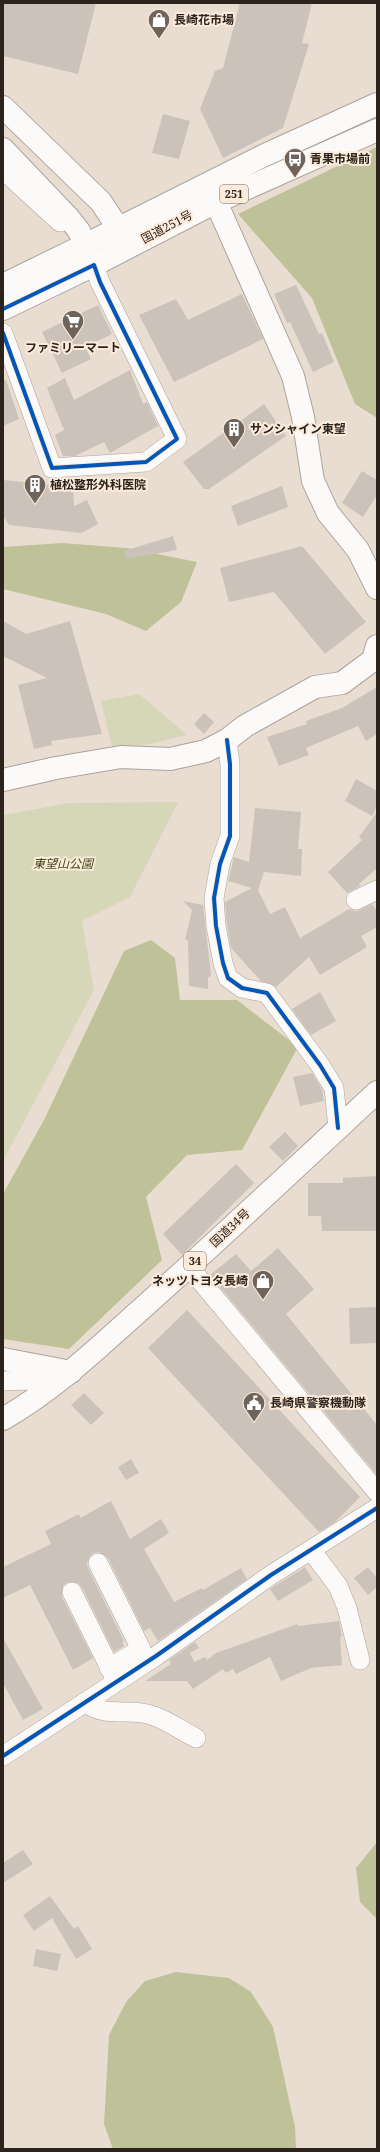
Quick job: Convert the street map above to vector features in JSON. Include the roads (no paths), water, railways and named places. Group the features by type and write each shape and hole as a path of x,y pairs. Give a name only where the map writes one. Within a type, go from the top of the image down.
{"main road":[{"name":"国道251号","path":"3,285 258,158 377,104"},
{"path":"3,108 101,202 118,228 125,249"},
{"name":"国道251号","path":"3,309 94,265 216,202 377,130"},
{"path":"3,149 68,217 79,231 94,265"},
{"path":"216,202 294,376 314,481 328,513 358,550 377,588"},
{"path":"3,780 56,768 121,757 170,759 206,751 226,740 245,726 315,687 342,683 373,660 377,646"},
{"name":"国道34号","path":"3,1419 30,1404 71,1372 189,1266 377,1092"},
{"path":"3,1359 71,1372"}],"street":[{"path":"3,170 85,245"},
{"path":"3,334 52,468 146,462 177,439 100,282 94,265"},
{"path":"226,740 230,764 230,836 220,864 214,898 216,926 223,963 228,978 242,988 267,993 320,1065 334,1088 338,1128"},
{"path":"356,900 377,890"},
{"path":"189,1266 377,1492"},
{"path":"3,1381 27,1380 53,1386"},
{"path":"113,1675 377,1508"},
{"path":"311,1550 338,1586 347,1608 360,1660"},
{"path":"3,1756 85,1702 141,1649 98,1563"},
{"path":"72,1592 113,1675"},
{"path":"85,1702 91,1707 108,1711 153,1715 196,1738"}],"place":[{"name":"長崎花市場","path":"159,40"},
{"name":"青果市場前","path":"295,178"},
{"name":"ファミリーマート","path":"73,340"},
{"name":"サンシャイン東望","path":"234,448"},
{"name":"植松整形外科医院","path":"35,504"},
{"name":"ネッツトヨタ長崎","path":"263,1300"},
{"name":"長崎県警察機動隊","path":"254,1422"}],"park label":[{"name":"東望山公園","path":"63,864"}]}
